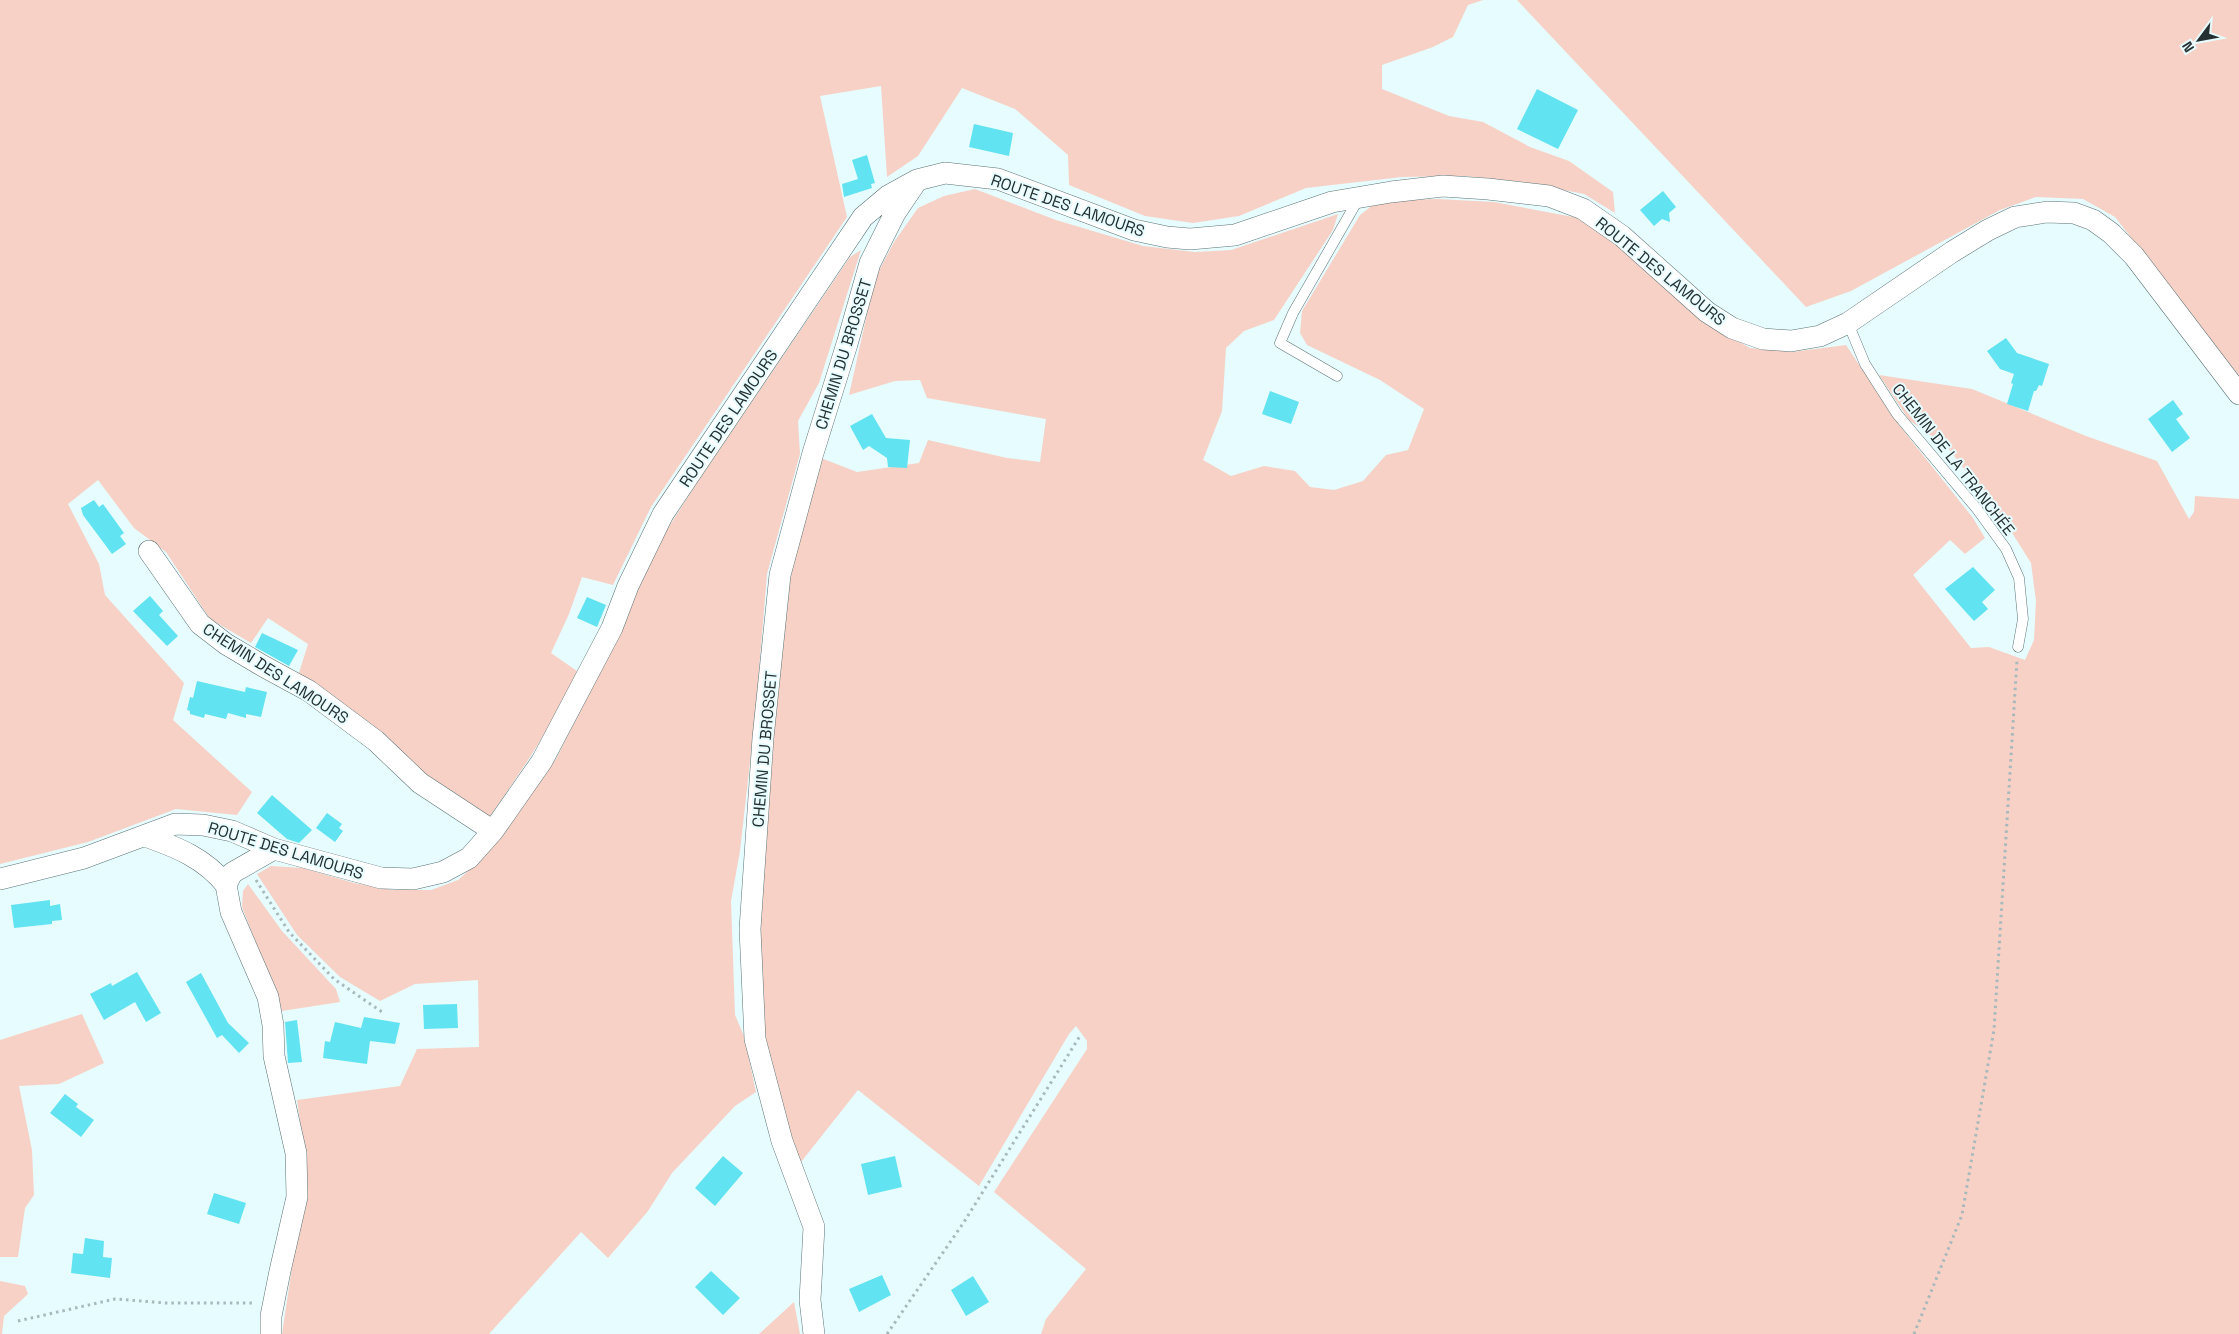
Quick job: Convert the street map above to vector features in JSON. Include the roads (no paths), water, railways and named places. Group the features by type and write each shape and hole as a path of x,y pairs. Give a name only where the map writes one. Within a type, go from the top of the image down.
{"street":[{"name":"ROUTE DES LAMOURS","path":"0,879 84,858 175,824 203,825 232,831 274,849 381,878 413,879 443,872 469,858 492,831 542,761 612,628 628,586 663,514 863,217 888,196 917,180 945,173 998,179 1134,230 1190,239 1235,235 1332,202 1443,186 1549,196 1583,209 1622,236 1707,312 1732,328 1763,339 1791,341 1820,336 1848,323 1988,230 2015,217 2047,212 2074,213 2094,220 2111,233 2134,256 2239,394"},
{"name":"CHEMIN DU BROSSET","path":"814,1334 810,1300 814,1226 782,1141 755,1039 750,928 763,738 780,575 813,452 870,263 895,213 917,180"},
{"name":"CHEMIN DES LAMOURS","path":"149,551 200,624 226,644 255,662 309,691 376,741 420,783 492,831"},
{"path":"145,836 180,849 203,862 226,885 231,912 268,997 273,1025 274,1056 296,1153 297,1197 274,1303 271,1334"},
{"path":"226,885 232,874 274,849"}],"lane":[{"path":"1337,376 1280,343 1293,313 1360,197"},
{"name":"CHEMIN DE LA TRANCHÉE","path":"1848,323 1865,364 1897,414 1977,509 2006,550 2019,578 2023,619 2018,647"}]}
